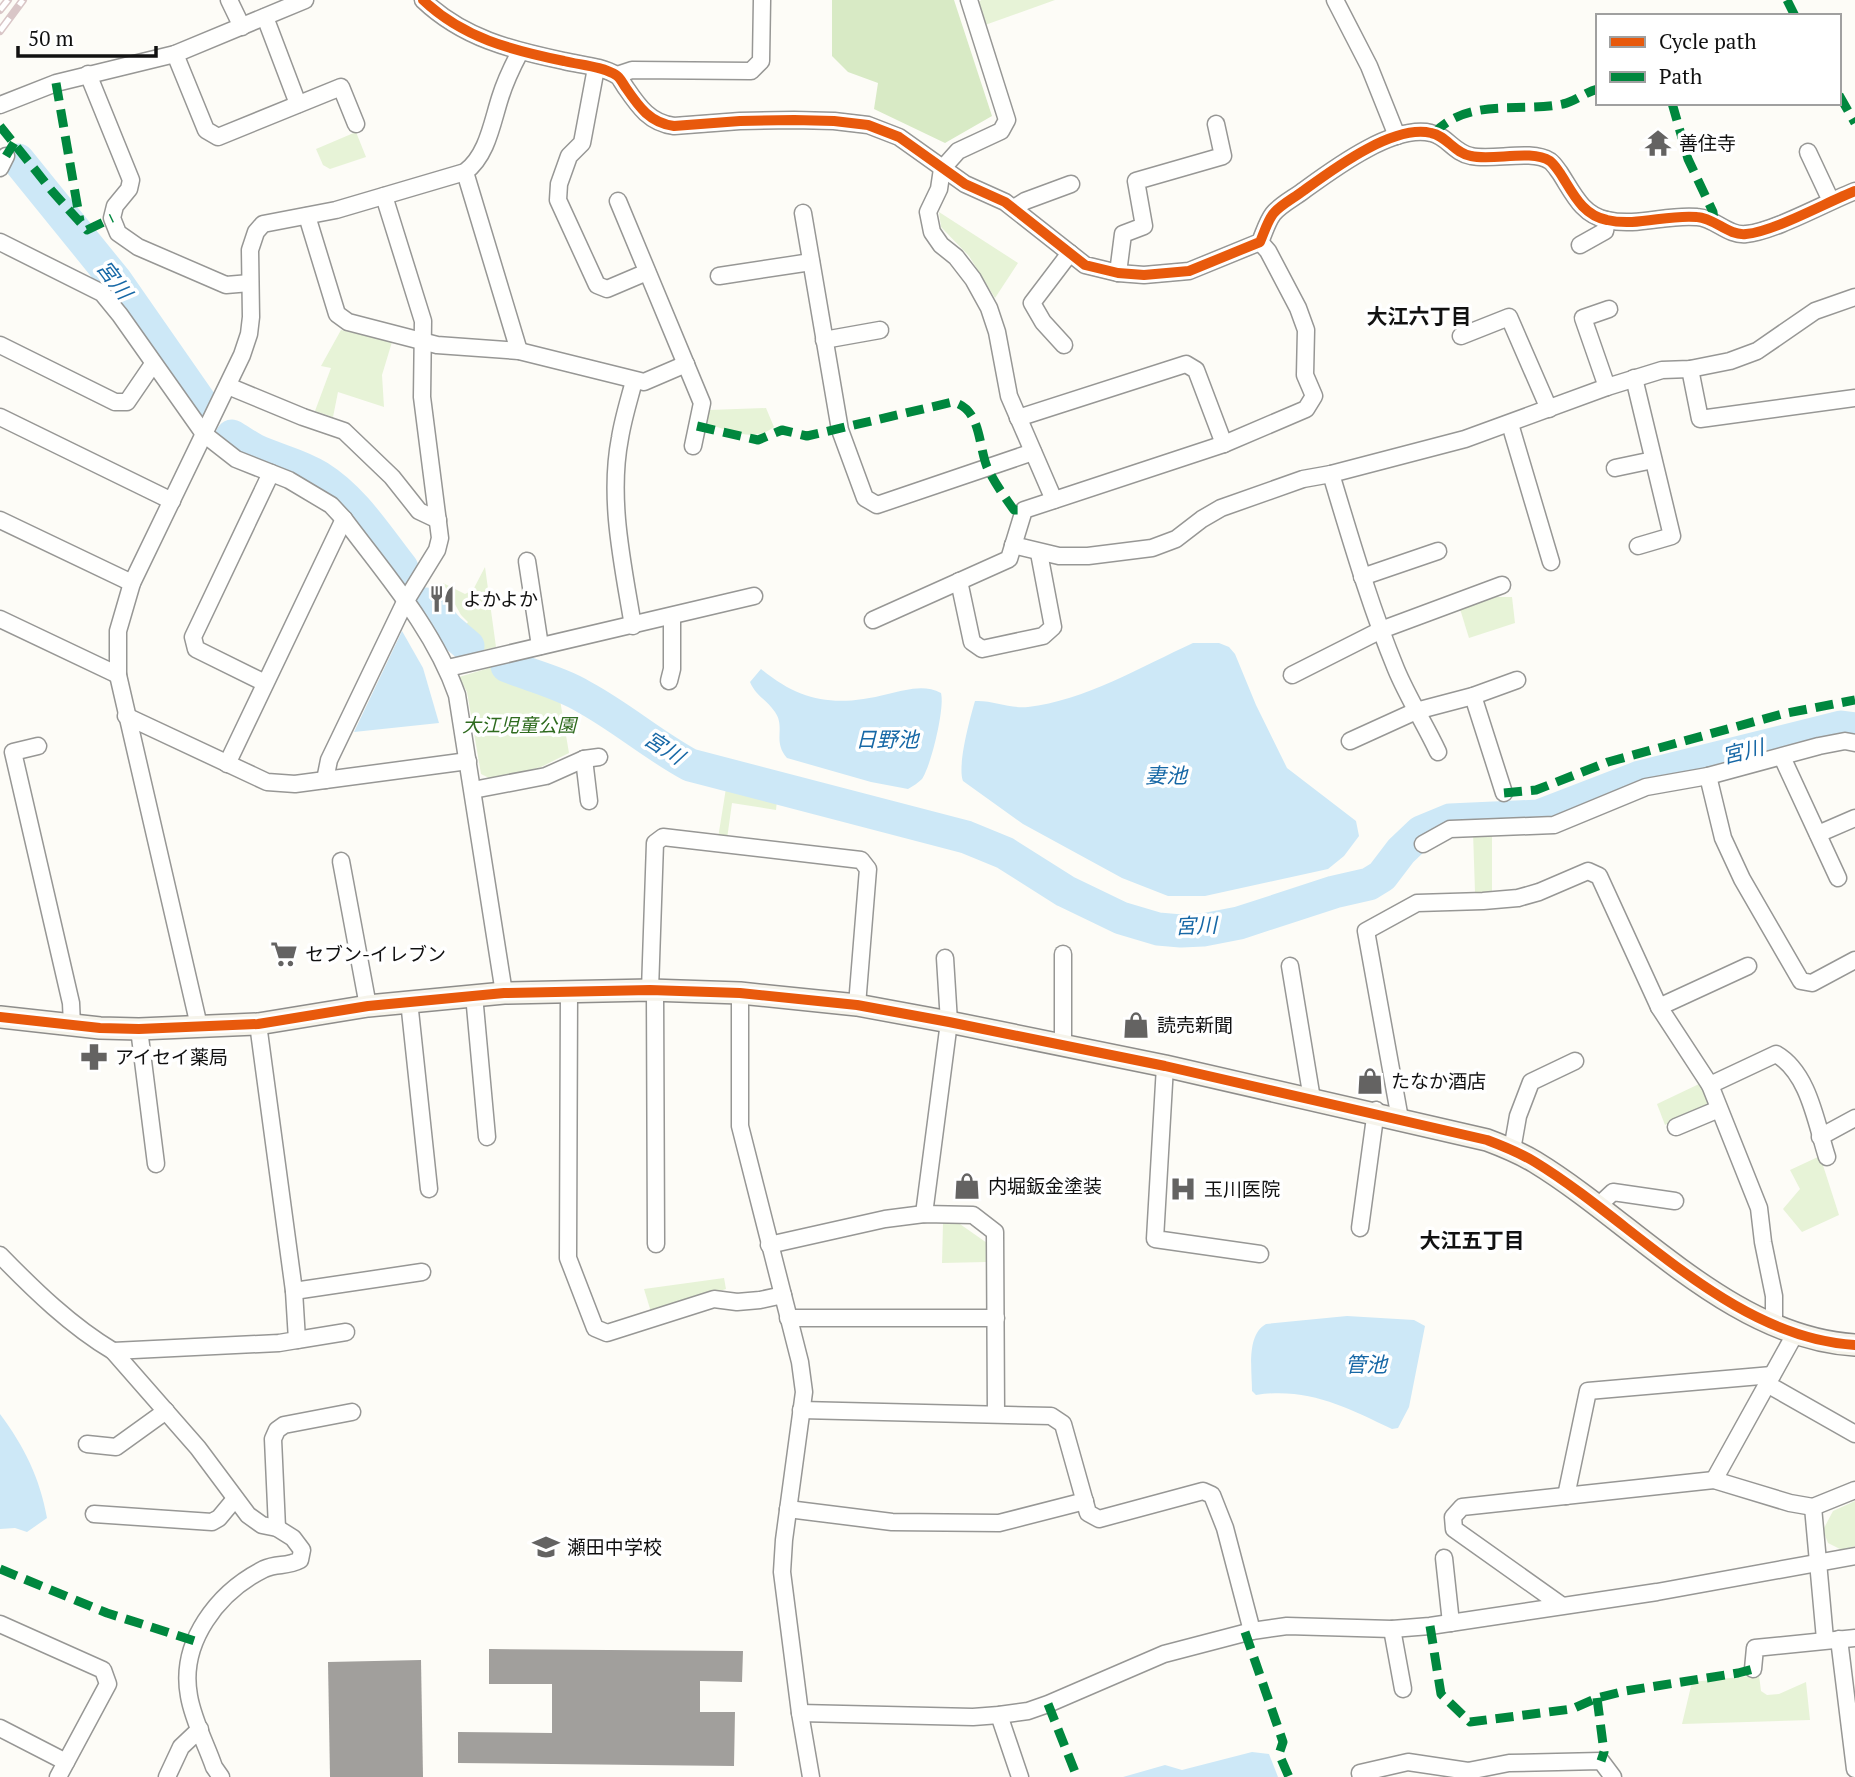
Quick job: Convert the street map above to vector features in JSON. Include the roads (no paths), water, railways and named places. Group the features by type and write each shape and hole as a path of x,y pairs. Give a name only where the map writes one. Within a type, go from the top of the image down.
{"street":[{"path":"229,0 242,27"},
{"path":"0,105 56,83 175,54 305,0"},
{"path":"429,2 458,28 489,43 617,75 632,70 751,71 761,61 762,0"},
{"path":"969,0 1007,120 1000,131 958,150 942,169 939,189 928,212 932,232 941,245 965,268 989,308 997,332 1010,396 1054,500"},
{"path":"1335,0 1369,66 1397,136"},
{"path":"265,17 299,104"},
{"path":"199,1026 118,675 118,631 132,583 228,386 249,334 250,250 256,232 263,224 276,220 307,216 465,172 475,164 495,120 508,76 520,52"},
{"path":"175,54 206,130 218,137 341,86 356,124"},
{"path":"596,68 582,143 569,156 559,184 558,200 597,285 607,289 647,272"},
{"path":"88,74 131,180 129,189 115,206 112,218 118,233 138,247 226,285 250,284"},
{"path":"617,75 637,105 650,118 663,125 794,120 868,125 899,137 965,184 1014,208 1085,265 1144,275 1189,271 1260,242 1274,212 1350,158 1397,136 1413,132 1430,132 1444,138 1456,150 1471,156 1541,157 1552,162 1582,207 1591,215 1608,220 1640,221 1698,216 1714,221 1727,230 1745,234 1774,226 1855,191"},
{"path":"1118,272 1123,233 1144,226 1136,181 1223,156 1216,124"},
{"path":"1808,152 1831,201"},
{"path":"465,172 519,351"},
{"path":"1014,208 1025,201 1071,184"},
{"path":"325,780 329,760 405,602 437,550 440,538 422,397 423,321 384,196"},
{"path":"618,201 702,403 693,446"},
{"path":"803,214 840,430 865,498 877,505 1033,452"},
{"path":"307,216 337,314 348,322 437,345 519,351 634,381 644,382 686,364"},
{"path":"1580,245 1605,231 1608,220"},
{"path":"0,242 102,293 204,434 236,459 289,480 331,505 429,636 448,668 457,695 504,993"},
{"path":"873,620 1009,559 1024,510 1224,444 1306,409 1314,396 1305,375 1306,330 1298,307 1268,251 1260,242"},
{"path":"1064,345 1032,303 1070,253"},
{"path":"719,276 811,262"},
{"path":"1013,545 1059,556 1088,556 1152,548 1176,539 1221,508 1303,479 1465,439 1661,370 1690,369 1730,361 1757,351 1815,311 1855,297"},
{"path":"1607,387 1583,318 1609,309"},
{"path":"1461,336 1509,317 1549,409"},
{"path":"824,340 880,330"},
{"path":"0,345 115,402 127,402 153,364"},
{"path":"1018,418 1186,364 1196,370 1224,444"},
{"path":"1690,369 1700,419 1855,398"},
{"path":"1634,378 1672,536 1638,546"},
{"path":"633,626 618,532 617,476 619,440 634,381"},
{"path":"228,386 344,431 392,477 419,512 438,520"},
{"path":"0,417 172,500"},
{"path":"1510,424 1551,562"},
{"path":"1615,468 1653,460"},
{"path":"265,683 196,649 193,637 271,473"},
{"path":"1331,474 1381,630 1416,711 1438,752"},
{"path":"227,764 344,519"},
{"path":"0,520 132,583"},
{"path":"1362,577 1438,551"},
{"path":"959,581 972,642 982,649 1043,636 1053,627 1039,553"},
{"path":"527,561 540,646"},
{"path":"1292,675 1381,630 1502,585"},
{"path":"448,668 754,596"},
{"path":"669,681 672,669 672,616"},
{"path":"0,619 118,675"},
{"path":"1350,741 1416,711 1473,696 1517,680"},
{"path":"1473,696 1504,793"},
{"path":"126,716 267,782 295,784 468,761"},
{"path":"1423,844 1450,829 1553,825 1646,787 1708,776 1819,746 1845,741 1855,743"},
{"path":"38,746 13,752 71,1003 72,1025"},
{"path":"1782,757 1838,877"},
{"path":"473,790 546,776 591,758 589,801"},
{"path":"1708,776 1723,838 1742,879 1801,981 1812,983 1855,960"},
{"path":"1818,834 1855,818"},
{"path":"656,1244 652,990 655,843 663,837 861,860 868,869 857,1005"},
{"path":"341,861 368,1006"},
{"path":"1400,1119 1366,931 1417,903 1518,898 1588,871 1599,876 1660,1007 1710,1085 1759,1208 1774,1296 1774,1324"},
{"path":"1063,954 1063,1045"},
{"path":"924,1214 949,1022 945,958"},
{"path":"1290,966 1312,1099"},
{"path":"1660,1007 1748,966"},
{"path":"0,1017 139,1029 258,1024 409,1001 569,991 740,993 857,1005 1165,1066 1376,1112 1487,1140 1534,1161 1688,1274 1737,1306 1795,1334 1855,1345"},
{"path":"569,991 568,1258 595,1328 607,1333 714,1298 737,1302 783,1295"},
{"path":"740,993 740,1126 800,1362 804,1392 782,1573 811,1777"},
{"path":"474,995 487,1137"},
{"path":"409,1001 429,1189"},
{"path":"258,1024 294,1291 297,1340"},
{"path":"139,1029 156,1164"},
{"path":"1710,1085 1776,1054 1785,1059 1805,1088 1827,1157"},
{"path":"1512,1150 1518,1116 1531,1082 1575,1062"},
{"path":"1165,1066 1156,1239 1260,1254"},
{"path":"1676,1127 1719,1110"},
{"path":"1360,1228 1376,1112"},
{"path":"1820,1137 1855,1118"},
{"path":"1598,1206 1613,1192 1675,1201"},
{"path":"769,1245 885,1219 924,1214 973,1215 995,1232 996,1414"},
{"path":"0,1255 33,1289 99,1343 113,1351 198,1448 248,1516 293,1538 302,1550 300,1560 289,1566 276,1564 269,1567 217,1605 203,1623 193,1646 186,1671 189,1698 220,1777"},
{"path":"294,1291 422,1272"},
{"path":"788,1318 996,1318"},
{"path":"113,1351 279,1343 346,1332"},
{"path":"1714,1480 1795,1334"},
{"path":"1566,1496 1588,1391 1770,1380 1855,1434"},
{"path":"801,1410 1051,1416 1063,1424 1088,1513 1099,1519 1203,1491 1212,1495 1225,1528 1252,1631"},
{"path":"87,1444 116,1447 166,1411"},
{"path":"277,1528 273,1439 276,1430 284,1425 352,1412"},
{"path":"1561,1605 1454,1530 1453,1517 1462,1507 1714,1480 1790,1503 1813,1507 1855,1490"},
{"path":"94,1514 212,1522 219,1518 234,1500"},
{"path":"788,1509 892,1522 999,1523 1084,1501"},
{"path":"1813,1507 1817,1563 1840,1639 1855,1769"},
{"path":"800,1713 973,1717 1028,1711 1164,1654 1252,1631 1287,1626 1392,1629 1451,1623 1657,1592 1855,1556"},
{"path":"1444,1558 1451,1623"},
{"path":"0,1624 103,1670 107,1684 58,1777"},
{"path":"1392,1629 1403,1689"},
{"path":"1753,1669 1755,1648 1840,1639"},
{"path":"999,1715 1020,1777"},
{"path":"0,1728 66,1762"},
{"path":"167,1777 181,1747 201,1729"},
{"path":"1361,1777 1360,1773 1408,1762 1468,1771 1508,1763 1601,1761 1613,1777"}],"water":[{"path":"402,631 423,668 439,723 354,732"},
{"name":"妻池","path":"1193,643 1219,643 1229,647 1235,654 1287,768 1356,821 1359,836 1344,856 1328,869 1205,896 1168,896 1122,878 1023,824 963,781 963,754 975,701 1028,707 1070,698"},
{"name":"日野池","path":"761,669 791,689 836,701 870,698 915,689 941,693 936,737 922,779 908,789 871,782 787,758 780,746 778,718 750,682"},
{"name":"管池","path":"1347,1316 1414,1320 1425,1326 1409,1407 1398,1428 1392,1429 1342,1406 1310,1396 1275,1393 1256,1395 1252,1391 1253,1344 1255,1336 1266,1324"},
{"path":"0,1414 30,1463 44,1503 47,1518 27,1532 15,1528 0,1529"},
{"path":"1252,1752 1269,1754 1278,1777 1123,1777 1165,1765 1182,1770"}],"waterway":[{"name":"宮川","path":"18,160 116,281 203,406"},
{"name":"宮川","path":"232,436 255,450 295,465 332,486 364,518 402,568"},
{"name":"宮川","path":"426,604 448,629 468,646"},
{"name":"宮川","path":"507,666 575,692 690,765 966,837 1005,853 1065,891 1121,918 1158,929 1181,931 1239,923 1334,892 1369,884 1382,876 1401,851 1421,832 1450,820 1539,816 1640,777 1841,727 1855,729"}],"railway":[{"path":"0,10 8,0"},
{"path":"0,31 23,0"}],"place":[{"name":"善住寺","path":"1658,143"},
{"name":"よかよか","path":"442,599"},
{"name":"セブン-イレブン","path":"284,954"},
{"name":"読売新聞","path":"1136,1025"},
{"name":"アイセイ薬局","path":"94,1057"},
{"name":"たなか酒店","path":"1370,1081"},
{"name":"内堀鈑金塗装","path":"967,1186"},
{"name":"玉川医院","path":"1183,1189"},
{"name":"瀬田中学校","path":"546,1547"}],"district":[{"name":"大江六丁目","path":"1419,317"},
{"name":"大江五丁目","path":"1472,1241"}],"park label":[{"name":"大江児童公園","path":"519,725"}]}
